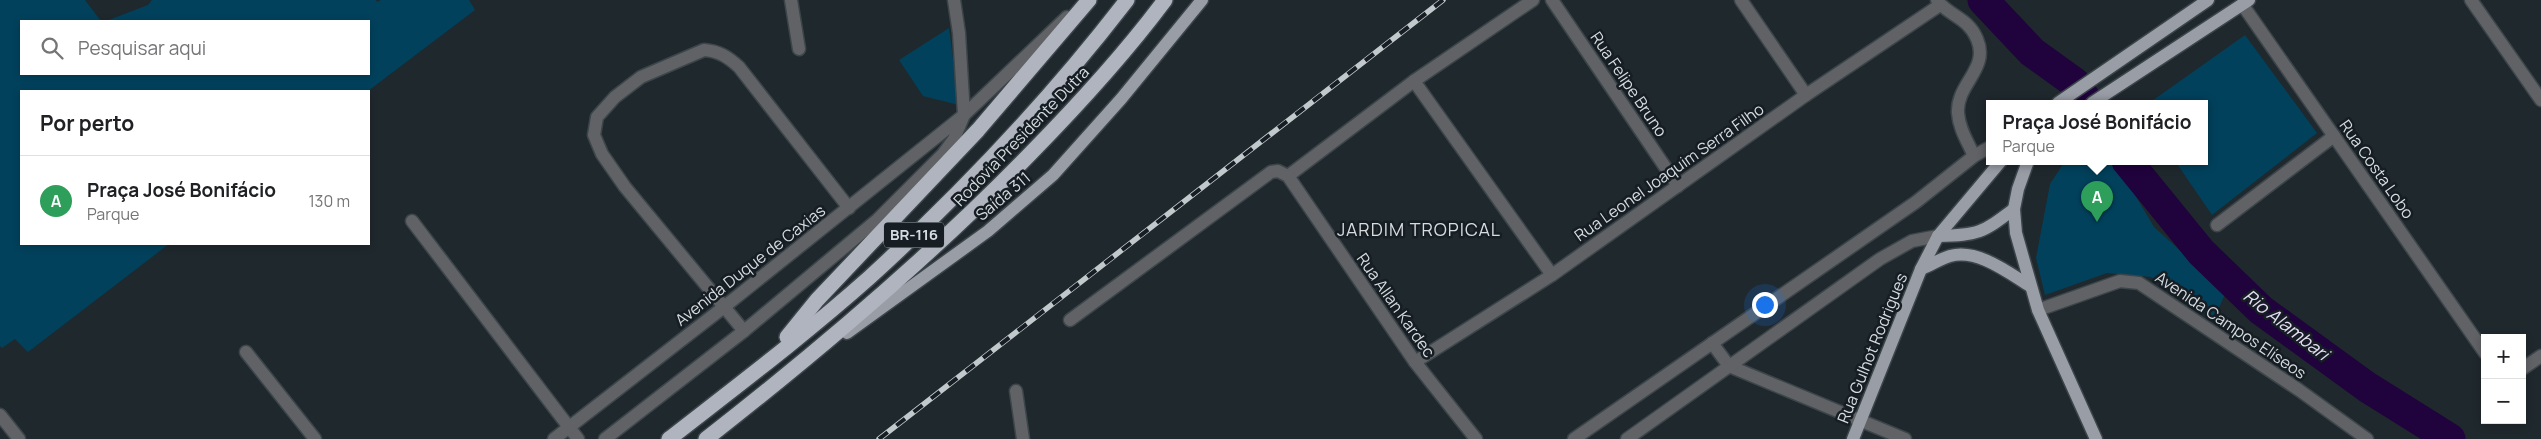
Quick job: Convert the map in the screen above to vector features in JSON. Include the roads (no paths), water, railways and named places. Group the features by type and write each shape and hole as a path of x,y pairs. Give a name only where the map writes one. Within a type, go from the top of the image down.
{"highway":[{"path":"764,364 817,300 978,130 1089,0"},
{"name":"Rodovia Presidente Dutra","path":"669,439 868,278 971,180 1081,60 1128,0"},
{"name":"Rodovia Presidente Dutra","path":"706,439 788,376 886,292 982,203 1097,83 1165,0"}],"main road":[{"name":"Saída 311","path":"788,376 988,230 1053,175 1121,99 1202,0"},
{"path":"2063,100 2208,0"},
{"path":"2096,100 2246,2"},
{"name":"Rua Gulhot Rodrigues","path":"1853,439 1921,269 1938,236 1998,165"},
{"path":"2027,165 2018,189 2014,209 2016,233 2038,310 2096,439"},
{"path":"1938,236 1972,234 1986,230 2014,209"},
{"path":"1921,269 1951,256 1966,255 2000,268 2030,286"}],"street":[{"path":"791,0 799,49"},
{"path":"954,0 959,33 964,114"},
{"name":"Avenida Duque de Caxias","path":"554,439 850,208 964,114 1085,0"},
{"path":"1070,320 1271,172 1278,171 1288,176 1414,82 1533,0"},
{"name":"Rua Felipe Bruno","path":"1552,0 1678,186"},
{"path":"1741,0 1806,95"},
{"path":"2471,0 2541,100"},
{"path":"1938,2 1960,16 1977,37 1981,51 1978,67 1961,93 1958,111 1960,126 1974,156"},
{"name":"Rua Leonel Joaquim Serra Filho","path":"1415,362 1552,275 1938,2"},
{"name":"Rua Costa Lobo","path":"2246,2 2334,136 2481,347"},
{"path":"744,332 624,187 606,161 594,135 597,116 615,97 641,77 704,50 719,52 739,67 850,208"},
{"path":"1414,82 1552,275"},
{"name":"Avenida Duque de Caxias","path":"605,439 744,332 877,220 923,176 954,139 964,114"},
{"path":"2217,225 2334,136"},
{"path":"1574,439 1916,202 1974,156 1986,149"},
{"name":"Rua Allan Kardec","path":"1288,176 1415,362 1476,439"},
{"path":"412,221 570,426 578,439"},
{"path":"1627,439 1893,251 1912,241 1938,236"},
{"name":"Avenida Campos Elíseos","path":"2038,310 2120,281 2139,283 2291,384 2367,439"},
{"path":"1712,343 1729,366 1905,439"},
{"path":"246,352 315,439"},
{"path":"2526,366 2541,356"},
{"path":"1016,390 1023,439"},
{"path":"0,415 19,439"}],"waterway":[{"name":"Rio Alambari","path":"1983,0 2032,52 2075,83 2086,100"},
{"name":"Rio Alambari","path":"2130,165 2201,252 2261,310 2367,387 2450,439"}],"railway":[{"path":"879,439 1443,0"}],"place":[{"name":"Praça José Bonifácio","path":"2097,222"}],"district":[{"name":"JARDIM TROPICAL","path":"1419,230"}]}
